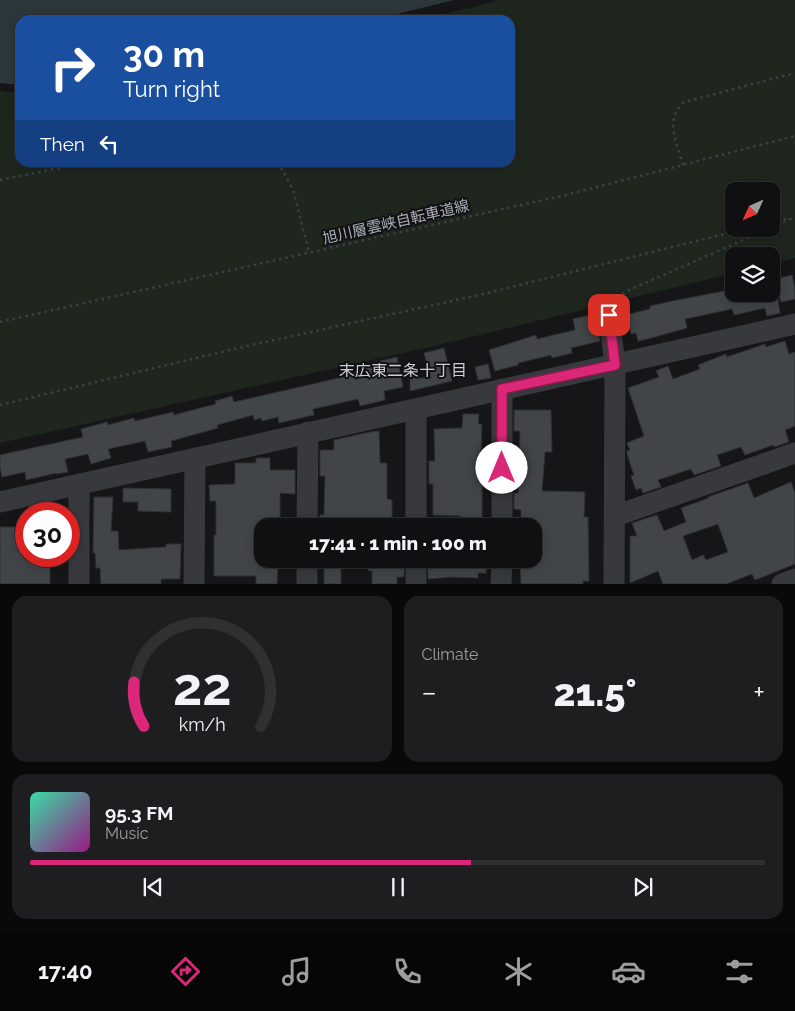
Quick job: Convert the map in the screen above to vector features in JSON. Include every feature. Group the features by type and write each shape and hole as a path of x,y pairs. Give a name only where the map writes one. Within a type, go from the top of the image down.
{"street":[{"path":"609,315 615,365 614,584"},
{"path":"0,502 795,324"},
{"path":"502,389 502,518"},
{"path":"416,409 416,518"},
{"path":"307,518 308,432"},
{"path":"615,516 795,453"},
{"path":"194,584 195,458"},
{"path":"79,484 80,584"},
{"path":"307,568 307,584"},
{"path":"416,568 416,584"},
{"path":"502,568 502,584"},
{"path":"782,584 795,579"}],"path":[{"path":"683,165 672,125 673,116 678,106 691,98 795,73"},
{"name":"旭川層雲峡自転車道線","path":"0,322 570,194 795,136"},
{"path":"0,180 64,167"},
{"path":"281,167 293,190 309,253"},
{"path":"780,220 795,217"},
{"path":"780,224 795,217"},
{"path":"0,405 238,348 479,295 725,234"},
{"path":"609,315 611,307 618,296 748,238"}],"shaded area":[{"path":"0,0 454,0 393,15 15,15 15,84 0,83"},
{"path":"500,0 795,0 795,258 780,262 780,247 725,247 725,275 434,346 0,443 0,91 15,92 15,167 515,167 515,15 440,15"}],"building":[{"path":"792,275 795,299 781,302 780,278"},
{"path":"725,291 725,302 778,302 780,313 767,316 765,308 734,315 732,309 685,319 687,328 638,341 636,333 631,334 626,315 650,309 650,306"},
{"path":"595,314 600,341 571,348 572,353 552,358 551,355 495,371 489,350 536,335 537,339 575,330 573,319"},
{"path":"785,341 789,354 795,352 795,426 785,430 789,442 774,447 773,445 745,455 741,447 717,455 721,466 694,475 691,469 658,480 661,487 643,493 641,488 636,490 631,476 634,475 627,454 627,451 630,450 627,443 644,436 628,388 659,377 656,371 668,366 673,379 700,369 698,365 726,354 727,357 765,344 766,347"},
{"path":"444,348 452,381 410,391 410,378 431,378 424,353"},
{"path":"397,357 403,387 384,391 385,400 360,406 358,399 313,409 314,415 279,423 278,417 262,421 261,418 254,420 253,415 217,425 218,428 171,441 172,447 148,452 145,441 108,449 111,458 91,464 88,454 65,459 68,472 26,480 25,472 2,477 0,455 83,437 81,429 107,422 108,425 134,418 135,421 173,412 174,415 216,404 215,401 232,396 234,402 352,375 350,368"},
{"path":"488,364 491,378 478,380 475,367"},
{"path":"514,410 551,410 552,452 545,452 542,491 585,492 584,517 588,517 589,581 583,581 583,584 521,584 520,568 542,568 542,518 521,518 521,510 514,509 514,493 518,493 520,431 514,431"},
{"path":"463,414 479,414 478,424 482,424 481,454 485,454 485,460 490,460 490,474 484,474 484,481 482,481 482,518 433,515 433,484 429,484 429,461 435,461 434,429 462,428"},
{"path":"379,431 380,463 387,463 387,499 392,500 392,518 320,518 320,515 324,515 325,476 320,476 320,450 334,450 334,440"},
{"path":"256,458 270,458 270,470 295,470 295,494 280,493 280,518 254,518 254,568 278,568 277,584 256,584 256,576 214,576 216,501 210,501 209,485 235,484 235,463 256,463"},
{"path":"791,482 795,493 795,564 755,580 752,574 726,584 663,584 658,571 630,583 630,536 637,536 632,523 657,515 664,531 686,522 681,508 748,483 754,498","holes":["718,524 728,552 706,560 703,555 692,560 683,536"]},
{"path":"123,488 171,489 171,512 138,511 138,502 123,502"},
{"path":"94,497 113,497 111,531 118,531 119,550 166,547 166,544 181,544 180,579 161,579 161,584 101,584 100,568 96,568 95,553 93,553"},
{"path":"0,527 15,527 15,567 50,567 50,584 0,584"},
{"path":"324,568 341,568 341,584 324,584"},
{"path":"368,568 404,568 404,577 397,577 397,584 372,584 372,571 368,571"},
{"path":"428,568 486,568 486,573 478,573 478,578 452,577 428,579"}],"district":[{"name":"末広東二条十丁目","path":"403,370"}],"route":[{"path":"502,468 502,389 615,365 609,315"}]}
